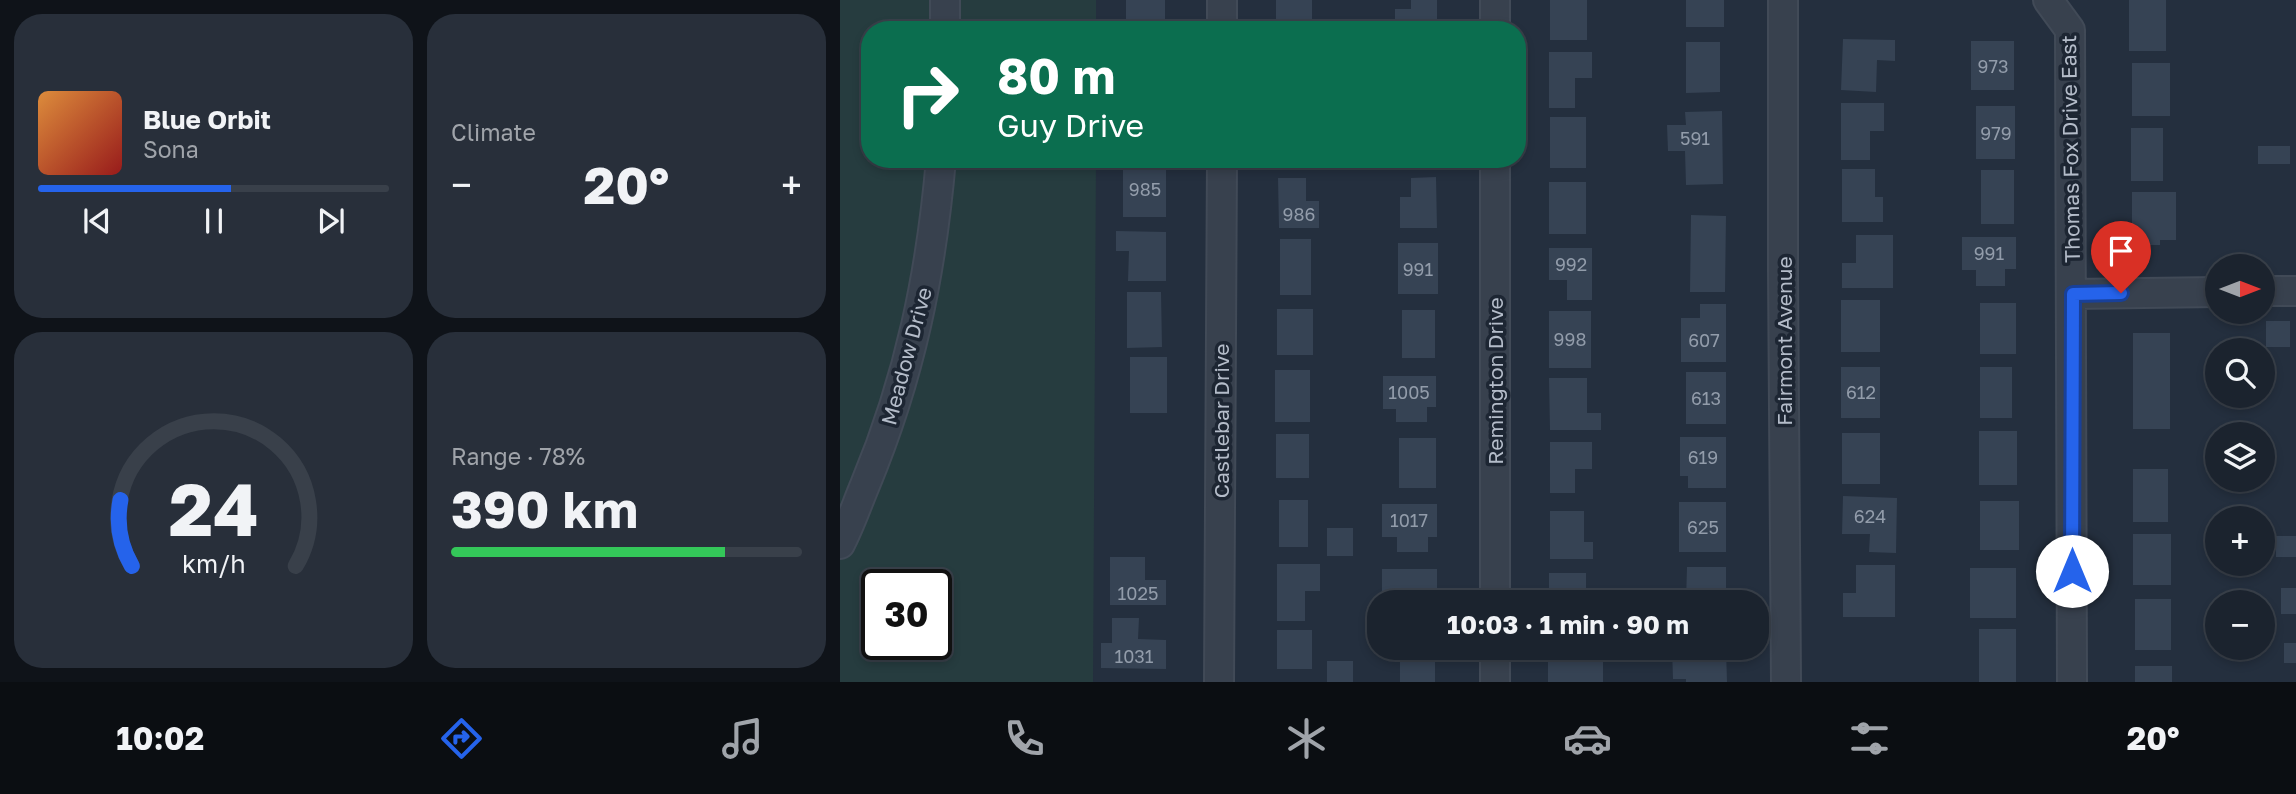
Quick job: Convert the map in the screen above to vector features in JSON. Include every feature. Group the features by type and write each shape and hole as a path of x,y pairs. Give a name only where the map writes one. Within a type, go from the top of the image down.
{"street":[{"path":"945,0 945,21"},
{"path":"1222,0 1222,21"},
{"path":"1495,0 1495,21"},
{"name":"Fairmont Avenue","path":"1783,0 1786,682"},
{"name":"Thomas Fox Drive East","path":"2048,0 2070,30 2073,294 2072,682"},
{"name":"Meadow Drive","path":"840,544 883,442 903,382 921,314 936,226 940,168"},
{"name":"Castlebar Drive","path":"1219,682 1222,168"},
{"name":"Remington Drive","path":"1495,168 1495,590"},
{"path":"2275,291 2296,291"},
{"path":"2073,294 2205,292"},
{"path":"1495,660 1495,682"}],"green space":[{"path":"840,0 1096,0 1096,21 861,21 861,168 1096,168 1093,682 840,682"}],"building":[{"path":"1126,0 1165,0 1165,20 1126,20"},
{"path":"1276,0 1312,0 1312,21 1276,21"},
{"path":"1411,0 1437,0 1437,21 1395,21 1395,9 1411,9"},
{"path":"1550,0 1587,0 1587,40 1550,40"},
{"path":"1686,0 1724,0 1724,27 1686,27"},
{"path":"2129,0 2166,0 2166,51 2129,51"},
{"path":"1843,39 1895,40 1895,61 1877,60 1876,92 1841,90"},
{"path":"1971,41 2014,41 2014,90 1971,90"},
{"path":"1686,42 1720,42 1720,92 1686,93"},
{"path":"1549,52 1592,52 1592,78 1575,78 1575,108 1549,108"},
{"path":"2132,63 2170,63 2170,116 2132,116"},
{"path":"1841,103 1884,103 1884,131 1870,131 1870,160 1841,160"},
{"path":"1976,106 2015,106 2015,159 1976,159"},
{"path":"1722,111 1723,184 1686,185 1685,151 1668,151 1667,125 1686,125 1685,112"},
{"path":"1550,117 1586,117 1586,168 1550,168"},
{"path":"2131,128 2163,128 2163,181 2131,181"},
{"path":"2258,146 2290,146 2290,164 2258,164"},
{"path":"1123,168 1166,168 1166,217 1123,217"},
{"path":"1842,169 1875,169 1875,197 1883,197 1883,222 1842,222"},
{"path":"1981,170 2014,170 2014,224 1981,224"},
{"path":"1436,177 1437,228 1400,228 1400,197 1411,197 1411,178"},
{"path":"1278,178 1306,178 1306,201 1319,201 1319,228 1279,228"},
{"path":"1549,182 1586,182 1586,234 1549,234"},
{"path":"2132,192 2176,192 2176,240 2160,240 2160,245 2132,245"},
{"path":"1691,215 1726,216 1725,292 1690,292"},
{"path":"1116,231 1166,232 1166,281 1128,281 1129,251 1116,251"},
{"path":"1856,235 1893,235 1893,288 1842,288 1842,263 1856,263"},
{"path":"1962,237 2016,237 2016,269 2005,269 2005,286 1976,286 1976,270 1962,270"},
{"path":"1280,239 1311,239 1311,295 1280,295"},
{"path":"1398,243 1438,243 1438,294 1398,294"},
{"path":"1549,248 1592,248 1592,300 1567,300 1567,280 1549,280"},
{"path":"1127,292 1161,292 1162,347 1127,348"},
{"path":"1841,300 1880,300 1880,352 1841,352"},
{"path":"1980,303 2016,303 2016,354 1980,354"},
{"path":"1700,304 1726,304 1726,362 1681,362 1681,318 1700,318"},
{"path":"1277,309 1313,309 1313,355 1277,355"},
{"path":"1402,310 1435,310 1435,358 1402,358"},
{"path":"1549,311 1591,311 1591,368 1549,368"},
{"path":"2290,321 2290,347 2275,347 2275,338 2266,338 2266,324"},
{"path":"2133,333 2170,333 2170,429 2133,429"},
{"path":"1130,357 1167,357 1167,413 1130,413"},
{"path":"1841,367 1880,367 1880,418 1841,418"},
{"path":"1980,367 2012,367 2012,418 1980,418"},
{"path":"1275,370 1310,370 1310,422 1275,422"},
{"path":"1686,372 1726,372 1726,424 1686,424"},
{"path":"1383,376 1436,376 1436,407 1427,407 1427,422 1396,422 1396,409 1383,409"},
{"path":"1549,378 1587,378 1587,413 1601,413 1601,430 1550,430"},
{"path":"1979,431 2017,431 2017,485 1979,485"},
{"path":"1842,433 1880,433 1880,484 1842,484"},
{"path":"1276,434 1309,434 1309,478 1276,478"},
{"path":"1680,437 1726,437 1726,488 1688,488 1688,476 1680,476"},
{"path":"1399,438 1436,438 1436,488 1399,488"},
{"path":"1550,442 1592,442 1592,469 1575,469 1575,493 1550,493"},
{"path":"2133,469 2168,469 2168,522 2133,522"},
{"path":"1843,496 1897,498 1896,553 1869,552 1870,534 1842,534"},
{"path":"1279,500 1308,500 1308,547 1279,547"},
{"path":"1980,501 2019,501 2019,550 1980,550"},
{"path":"1679,502 1726,502 1726,552 1679,552"},
{"path":"1382,504 1437,504 1437,537 1428,537 1428,552 1397,552 1397,537 1382,537"},
{"path":"1550,511 1584,511 1584,542 1593,542 1593,559 1550,559"},
{"path":"1327,528 1353,528 1353,556 1327,556"},
{"path":"2133,534 2171,534 2171,585 2133,585"},
{"path":"2276,536 2296,536 2296,557 2276,557"},
{"path":"1110,557 1145,557 1145,580 1166,580 1166,605 1110,605"},
{"path":"1277,564 1320,564 1320,591 1305,591 1305,621 1277,621"},
{"path":"1856,565 1895,565 1895,617 1843,617 1843,593 1856,593"},
{"path":"1687,567 1726,567 1726,590 1686,590"},
{"path":"1970,568 2016,568 2016,618 1970,618"},
{"path":"1382,569 1437,569 1437,590 1382,590"},
{"path":"1549,573 1586,573 1586,590 1549,590"},
{"path":"2281,588 2296,588 2296,614 2281,614"},
{"path":"2135,599 2171,599 2171,650 2135,650"},
{"path":"1112,618 1139,618 1138,639 1166,640 1166,669 1101,668 1101,643 1112,643"},
{"path":"1979,629 2016,629 2016,682 1979,682"},
{"path":"1277,630 1312,630 1312,669 1277,669"},
{"path":"2284,643 2296,643 2296,663 2284,663"},
{"path":"1400,660 1435,660 1435,682 1400,682"},
{"path":"1548,660 1603,660 1603,682 1548,682"},
{"path":"1672,660 1726,660 1727,682 1686,682 1686,679 1673,679"},
{"path":"1327,661 1353,661 1353,682 1327,682"},
{"path":"2135,666 2172,666 2172,682 2135,682"}],"route":[{"path":"2072,571 2073,294 2121,293"}]}
